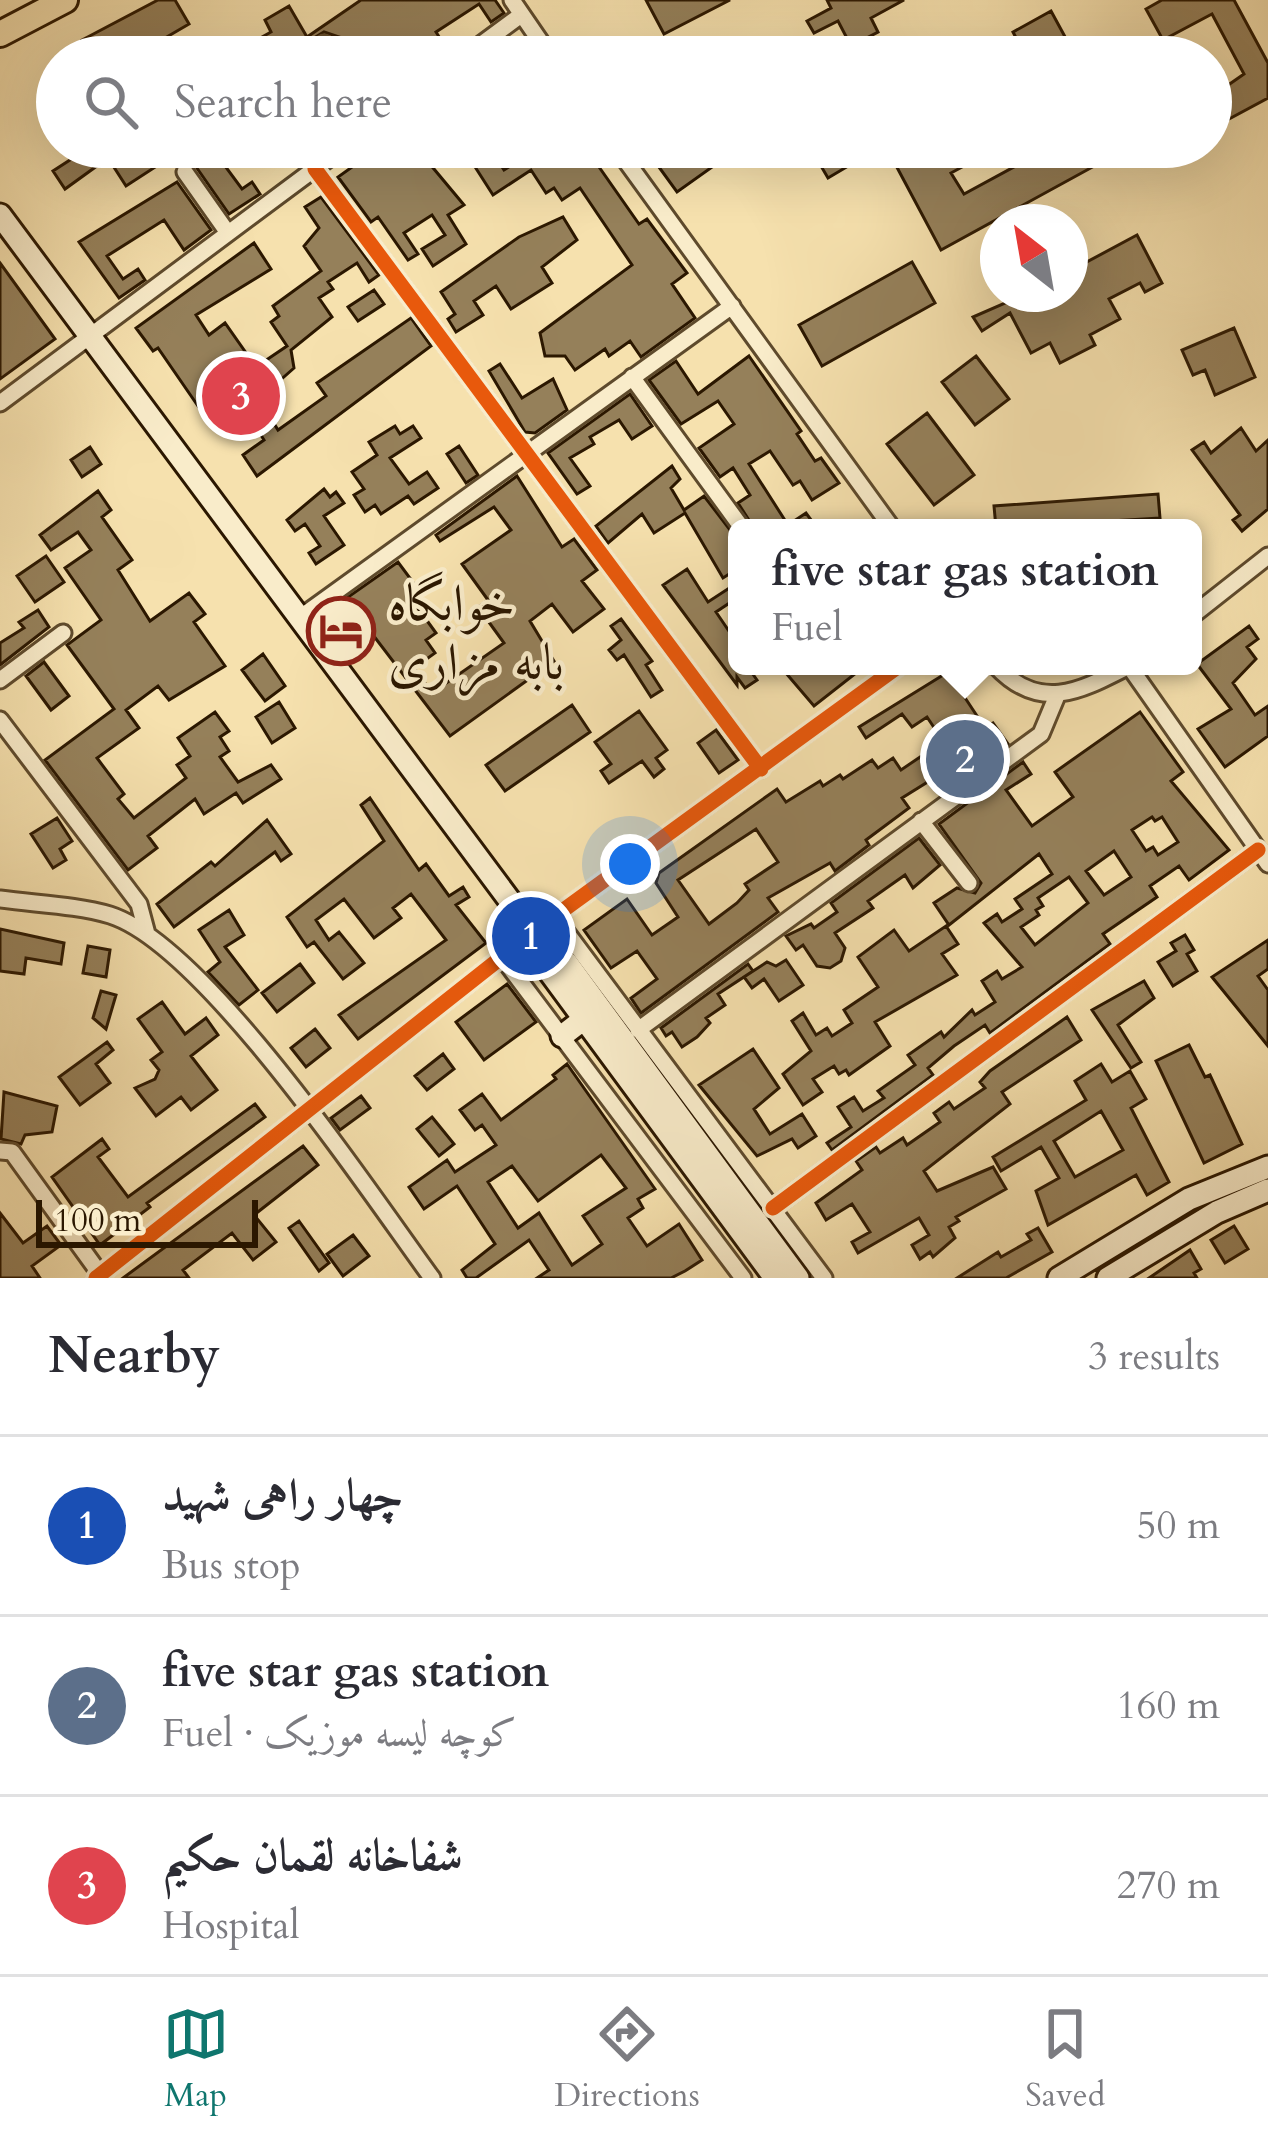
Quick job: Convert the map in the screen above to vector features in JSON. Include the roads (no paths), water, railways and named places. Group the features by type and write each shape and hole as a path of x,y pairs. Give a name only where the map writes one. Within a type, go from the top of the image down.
{"highway":[{"path":"0,34 65,0"}],"main road":[{"path":"4,230 533,932 584,1019 775,1278"},
{"path":"533,932 588,974 798,1278"},
{"path":"562,1036 584,1019"},
{"path":"1059,1278 1189,1199 1268,1167"},
{"path":"1108,1278 1217,1212 1268,1190"}],"street":[{"path":"486,36 516,8 536,36"},
{"path":"631,168 885,519"},
{"path":"0,404 315,169 761,769"},
{"path":"185,172 228,233"},
{"path":"298,619 527,449 731,307"},
{"path":"632,376 735,519"},
{"path":"1202,608 1268,556"},
{"path":"0,680 63,633"},
{"path":"0,1151 12,1153 100,1277 533,932 887,675"},
{"path":"1009,675 1035,694 1056,698 1108,675"},
{"path":"772,1208 1263,857 1135,675"},
{"path":"638,1030 1041,734 1056,698"},
{"path":"0,720 139,904 147,934"},
{"path":"921,821 968,884"},
{"path":"0,899 110,915 147,934 187,966 309,1110 432,1278"},
{"path":"555,916 588,974 638,1030 824,1278"},
{"path":"502,957 742,1278"}],"place":[{"name":"شفاخانه لقمان حکیم","path":"241,396"},
{"name":"خوابگاه بابه مزاری","path":"341,631"},
{"name":"five star gas station","path":"965,759"},
{"name":"چهار راهی شهید","path":"531,936"}]}
